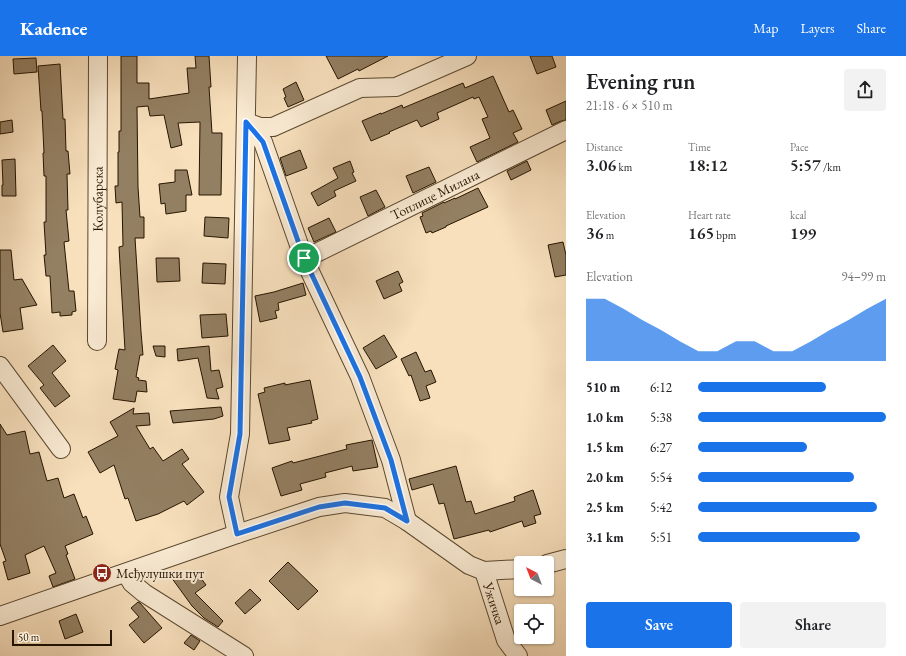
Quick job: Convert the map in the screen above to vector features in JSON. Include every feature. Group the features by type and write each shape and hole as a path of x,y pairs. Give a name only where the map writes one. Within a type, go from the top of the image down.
{"street":[{"name":"Колубарска","path":"96,341 98,56"},
{"path":"237,534 229,497 240,434 247,56"},
{"path":"246,122 260,127 273,127 360,88 396,87 467,56"},
{"path":"246,122 263,142 304,258 360,377 391,460 407,521"},
{"name":"Топлице Милана","path":"304,258 566,130"},
{"path":"0,366 61,449"},
{"path":"0,616 319,507 345,503 385,508 407,521 469,565 484,570 514,569"},
{"path":"554,563 566,560"},
{"name":"Ужичка","path":"484,570 506,640 518,656"},
{"path":"126,573 132,583 144,593 244,656"}],"building":[{"path":"121,56 137,56 137,83 149,83 149,99 189,93 187,68 196,68 195,56 209,56 211,87 209,87 212,133 222,133 221,195 199,195 200,122 178,123 182,145 171,148 164,115 150,116 148,106 137,107 138,187 140,217 144,217 144,238 135,238 143,355 140,355 136,377 139,378 138,380 146,381 147,392 137,391 135,402 113,399 118,370 115,369 119,349 125,350 119,247 123,246 122,202 116,203 115,186 118,186 119,131 121,131"},
{"path":"326,56 388,56 359,71 358,69 338,79"},
{"path":"530,56 552,56 556,67 537,74"},
{"path":"36,58 37,72 14,74 13,59"},
{"path":"60,64 63,119 65,119 66,151 68,151 70,174 67,174 68,210 66,210 69,241 64,242 69,291 74,291 76,311 72,312 72,315 60,316 60,312 52,313 50,276 46,276 44,255 46,255 44,222 46,222 46,176 44,176 42,111 38,66"},
{"path":"493,76 509,112 513,110 522,129 513,133 518,142 477,162 470,147 490,138 482,119 488,117 479,97 474,99 473,97 437,113 439,119 421,127 417,120 371,141 362,121 402,105 403,108 463,83 465,88"},
{"path":"296,82 304,100 288,107 284,98 286,97 283,89"},
{"path":"566,101 566,120 552,125 546,110"},
{"path":"12,120 13,132 0,134 0,122"},
{"path":"300,150 307,168 286,176 280,158"},
{"path":"15,159 16,196 2,196 2,160"},
{"path":"350,161 354,172 352,173 356,181 334,191 336,196 318,206 311,193 338,178 333,168"},
{"path":"527,161 531,170 511,180 507,171"},
{"path":"429,167 436,182 413,193 406,176"},
{"path":"175,170 187,170 192,195 186,195 186,211 166,214 165,203 161,204 159,184 175,182"},
{"path":"478,188 488,207 432,233 431,231 426,233 420,217 423,216 422,213"},
{"path":"376,190 385,207 368,216 360,197"},
{"path":"205,217 229,218 228,238 204,236"},
{"path":"329,218 336,232 314,242 308,228"},
{"path":"563,242 566,255 566,275 555,277 548,245"},
{"path":"0,250 11,250 14,280 22,279 37,305 20,308 23,329 3,332 0,313"},
{"path":"156,258 179,258 180,281 157,282"},
{"path":"203,263 226,264 225,284 202,283"},
{"path":"398,271 403,282 399,284 402,291 384,299 376,281"},
{"path":"303,283 306,295 278,303 279,310 275,311 277,318 260,322 255,296"},
{"path":"226,314 228,336 202,338 200,315"},
{"path":"384,335 397,357 376,369 363,348"},
{"path":"53,345 66,361 52,373 70,396 55,407 40,388 44,385 28,366"},
{"path":"153,346 165,346 165,357 156,356"},
{"path":"209,346 211,371 219,370 223,387 216,389 219,399 207,398 198,358 178,361 177,349"},
{"path":"416,352 425,372 431,370 436,382 426,386 430,398 420,401 411,375 409,376 401,359"},
{"path":"310,380 318,419 311,421 312,423 287,428 290,440 269,444 258,394 265,392 264,388 285,383 285,385"},
{"path":"221,407 223,416 214,419 173,423 170,411"},
{"path":"134,408 133,414 149,413 150,425 136,426 150,449 153,447 163,461 182,449 189,459 182,464 204,492 187,505 184,501 158,514 136,521 128,498 125,499 114,465 100,473 88,452 118,436 110,422"},
{"path":"0,424 7,435 25,431 30,454 39,452 47,481 58,478 64,498 74,494 83,518 86,516 93,534 65,546 68,554 66,555 75,579 53,587 49,576 56,573 44,546 25,555 30,573 8,580 3,562 6,561 0,544"},
{"path":"372,440 378,467 353,471 352,466 325,473 326,477 300,484 302,490 281,496 272,468 292,461 293,463 347,449 346,445"},
{"path":"456,466 466,502 471,501 475,514 515,501 514,497 533,490 541,514 534,516 536,523 524,527 522,521 490,532 489,530 454,539 444,503 439,504 433,484 412,490 409,479"},
{"path":"288,562 318,591 298,610 269,581"},
{"path":"195,570 206,585 195,593 223,621 218,627 204,618 192,606 171,577 176,573 182,580"},
{"path":"250,589 261,600 245,614 235,603"},
{"path":"138,602 162,628 144,643 129,625 139,617 131,608"},
{"path":"76,614 83,632 65,639 59,621"},
{"path":"191,635 200,641 194,650 184,643"}],"place":[{"name":"Међулушки пут","path":"102,573"}],"route":[{"path":"246,122 263,142 304,258 360,377 391,460 407,521 385,508 345,503 319,507 237,534 229,497 240,434 246,122"}]}
